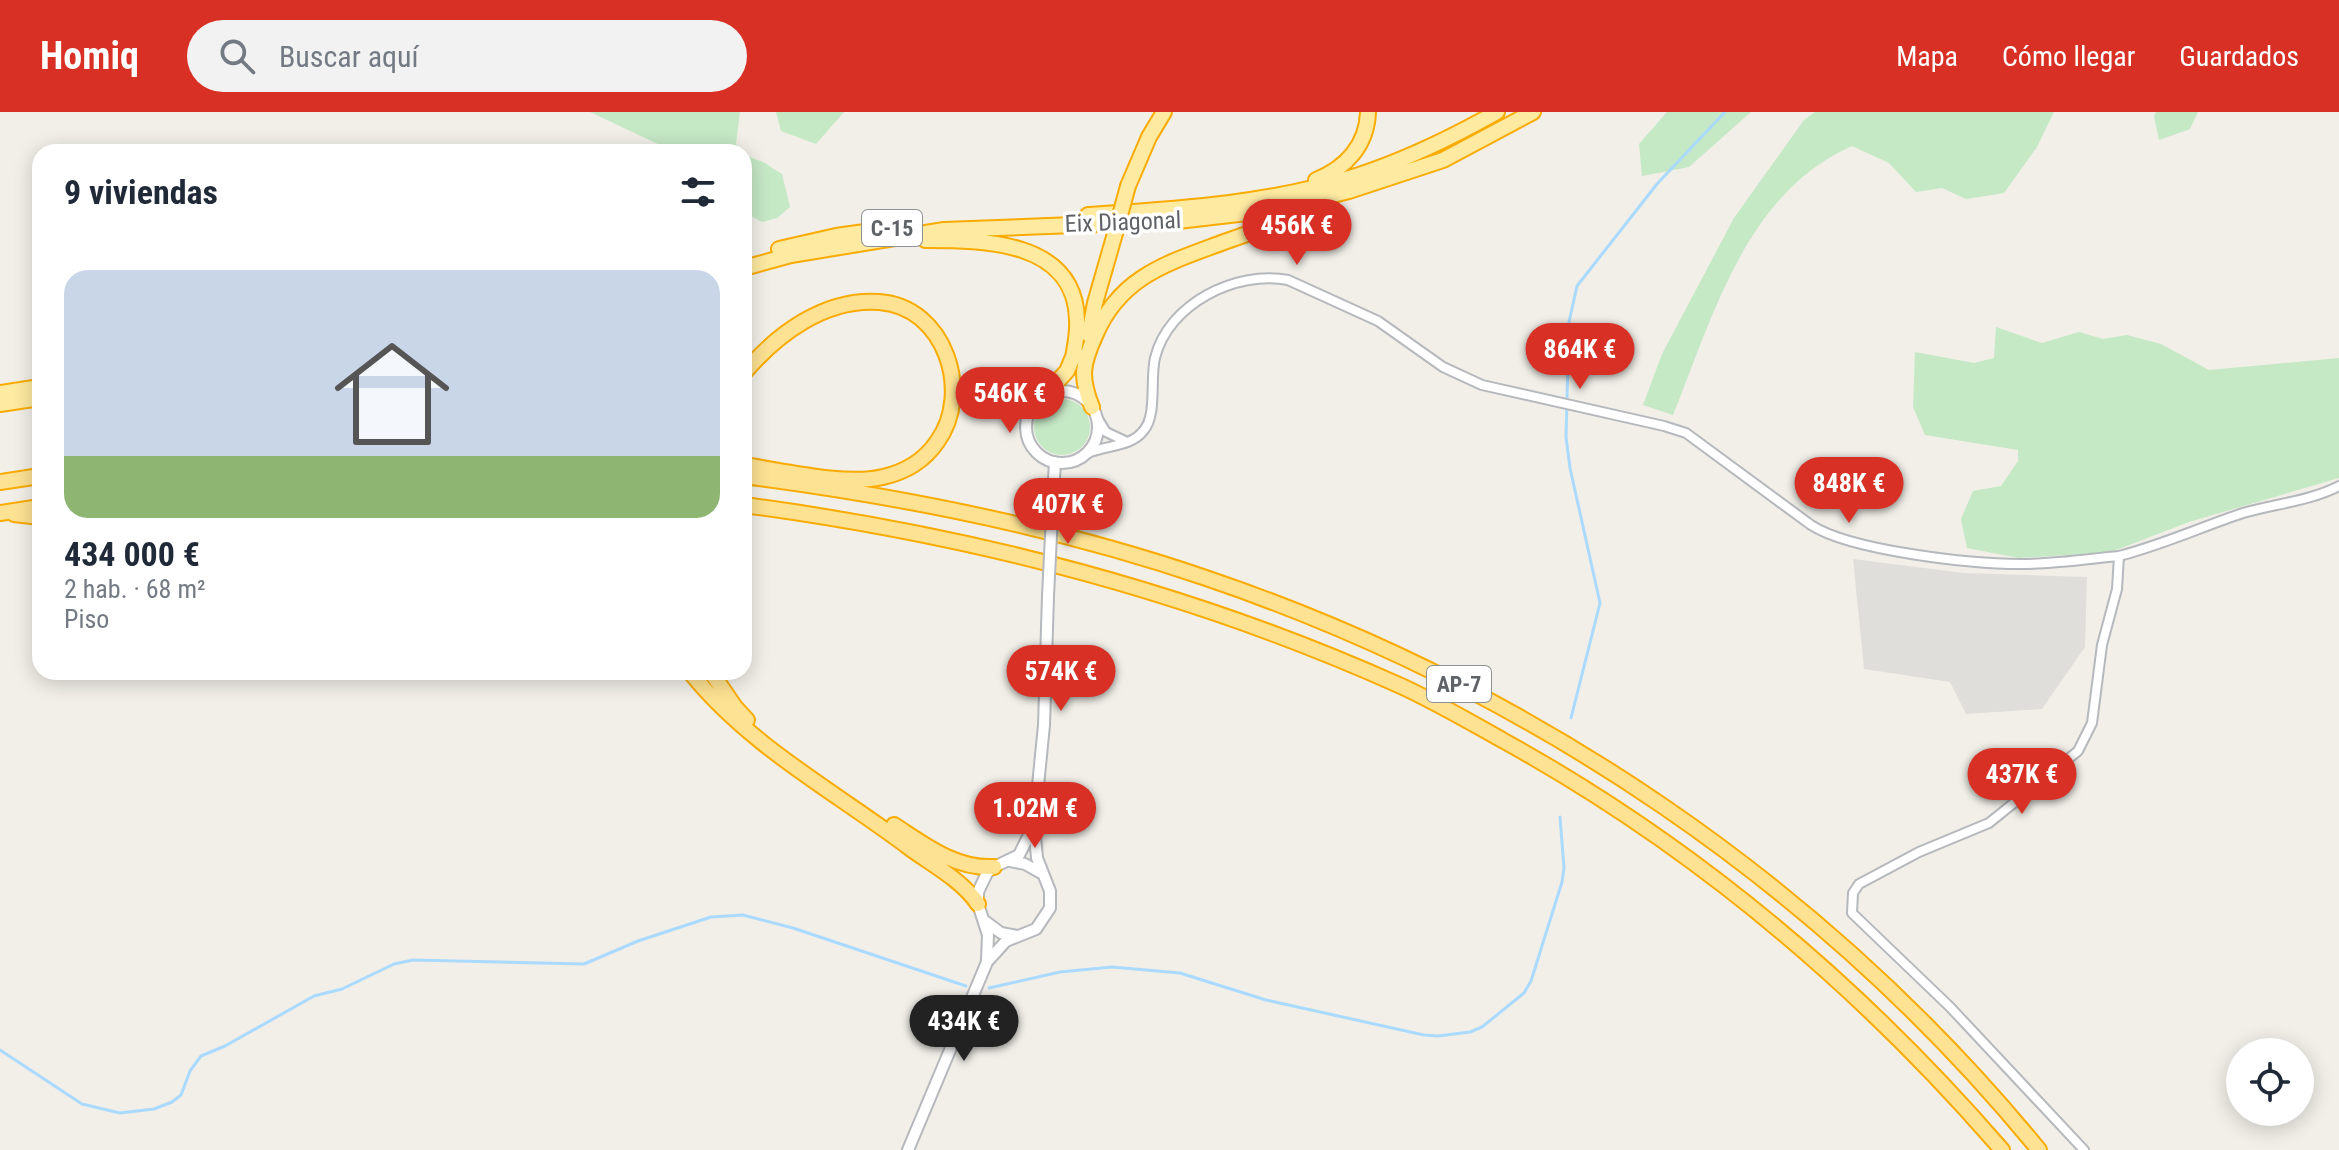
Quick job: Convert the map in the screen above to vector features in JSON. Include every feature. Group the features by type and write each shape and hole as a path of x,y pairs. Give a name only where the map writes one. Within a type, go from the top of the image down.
{"highway":[{"path":"1079,358 1139,141 1152,112"},
{"path":"1128,186 1149,137 1164,112"},
{"path":"1249,200 1316,180 1340,167 1359,147 1368,112"},
{"name":"Eix Diagonal","path":"752,257 799,243 884,228 1192,208 1289,193 1355,176 1430,146 1497,112"},
{"name":"Eix Diagonal","path":"752,266 872,240 967,228 1161,222 1249,213 1322,199 1443,160 1533,112"},
{"path":"1046,394 1079,358 1113,303 1133,283 1157,268 1404,178 1443,160"},
{"path":"872,240 985,242 1013,246 1043,259 1061,276 1074,299 1084,386 1095,413"},
{"path":"752,365 775,342 812,317 847,303 882,302 913,314 930,328 947,357 954,389 950,418 940,439 925,457 896,474 851,480 752,466"},
{"path":"0,393 32,388"},
{"path":"0,404 32,399"},
{"path":"0,482 32,477"},
{"name":"AP-7","path":"752,477 956,511 1033,528 1157,562 1337,628 1469,689 1628,781 1796,906 1930,1029 2039,1150"},
{"name":"AP-7","path":"752,506 933,536 1084,571 1242,621 1405,688 1569,779 1657,837 1740,898 1877,1017 1932,1072 2002,1150"},
{"path":"1,513 32,508"},
{"path":"1,513 32,516"},
{"path":"697,680 728,714 772,752 874,821 963,888 980,911"},
{"path":"716,680 751,724 806,766 934,851 967,865 994,867"}],"street":[{"path":"1130,441 1110,435 1077,394 1065,391 1046,394 1028,414 1026,433 1034,450 1041,457 1055,462 1069,463 1088,453 1130,441 1139,436 1148,424 1155,357 1175,319 1211,294 1263,277 1288,280 1378,321 1460,377 1482,385 1686,433 1811,525 1834,538 1910,553 2021,564 2119,556 2155,547 2238,515 2339,486"},
{"path":"1088,453 1097,437 1095,413"},
{"path":"908,1150 987,962 998,948 1036,929 1050,908 1050,891 1037,858 1034,826 1042,754 1055,462"},
{"path":"2084,1150 1950,1007 1852,913 1851,902 1859,884 1919,852 1989,823 2078,751 2092,723 2102,645 2117,589 2119,556"},
{"path":"987,962 988,935 980,911 981,881 994,867 1010,861 1023,851 1034,826"},
{"path":"1010,861 1025,864 1042,874"},
{"path":"980,911 1001,933 1019,936"}],"shaded area":[{"path":"1853,559 1964,573 2087,577 2085,647 2042,709 1966,714 1950,682 1864,669"}],"green space":[{"path":"590,112 740,112 736,144 658,144"},
{"path":"776,112 844,112 816,144 781,131"},
{"path":"1667,112 1751,112 1689,167 1642,176 1639,144"},
{"path":"1815,112 2054,112 2037,147 2004,193 1966,199 1942,188 1916,192 1889,163 1852,146 1816,167 1785,194 1759,226 1738,261 1719,299 1673,415 1643,405 1662,354 1734,218 1804,120"},
{"path":"2156,112 2198,112 2190,129 2159,140 2154,116"},
{"path":"752,158 782,174 790,207 777,218 762,222 752,217"},
{"path":"1996,327 2042,343 2079,332 2103,339 2127,335 2161,344 2209,370 2339,358 2339,478 2189,522 2111,552 2019,558 1967,548 1961,519 1973,491 2001,486 2018,461 2018,450 1925,435 1913,407 1915,352 1974,363 1994,358"},
{"path":"1062,399 1082,407 1090,427 1082,447 1062,455 1042,447 1034,427 1042,407"}],"waterway":[{"path":"1571,718 1600,603 1566,437 1569,322 1577,286 1657,184 1725,112"},
{"path":"989,988 1060,972 1112,967 1180,973 1266,1000 1424,1035 1470,1032 1482,1027 1524,993 1531,981 1562,882 1564,868 1560,817"},
{"path":"0,1050 82,1104 120,1113 154,1109 181,1095 190,1071 201,1056 225,1046 314,996 342,989 394,964 413,960 584,964 638,941 711,917 743,915 793,928 966,986"}]}
